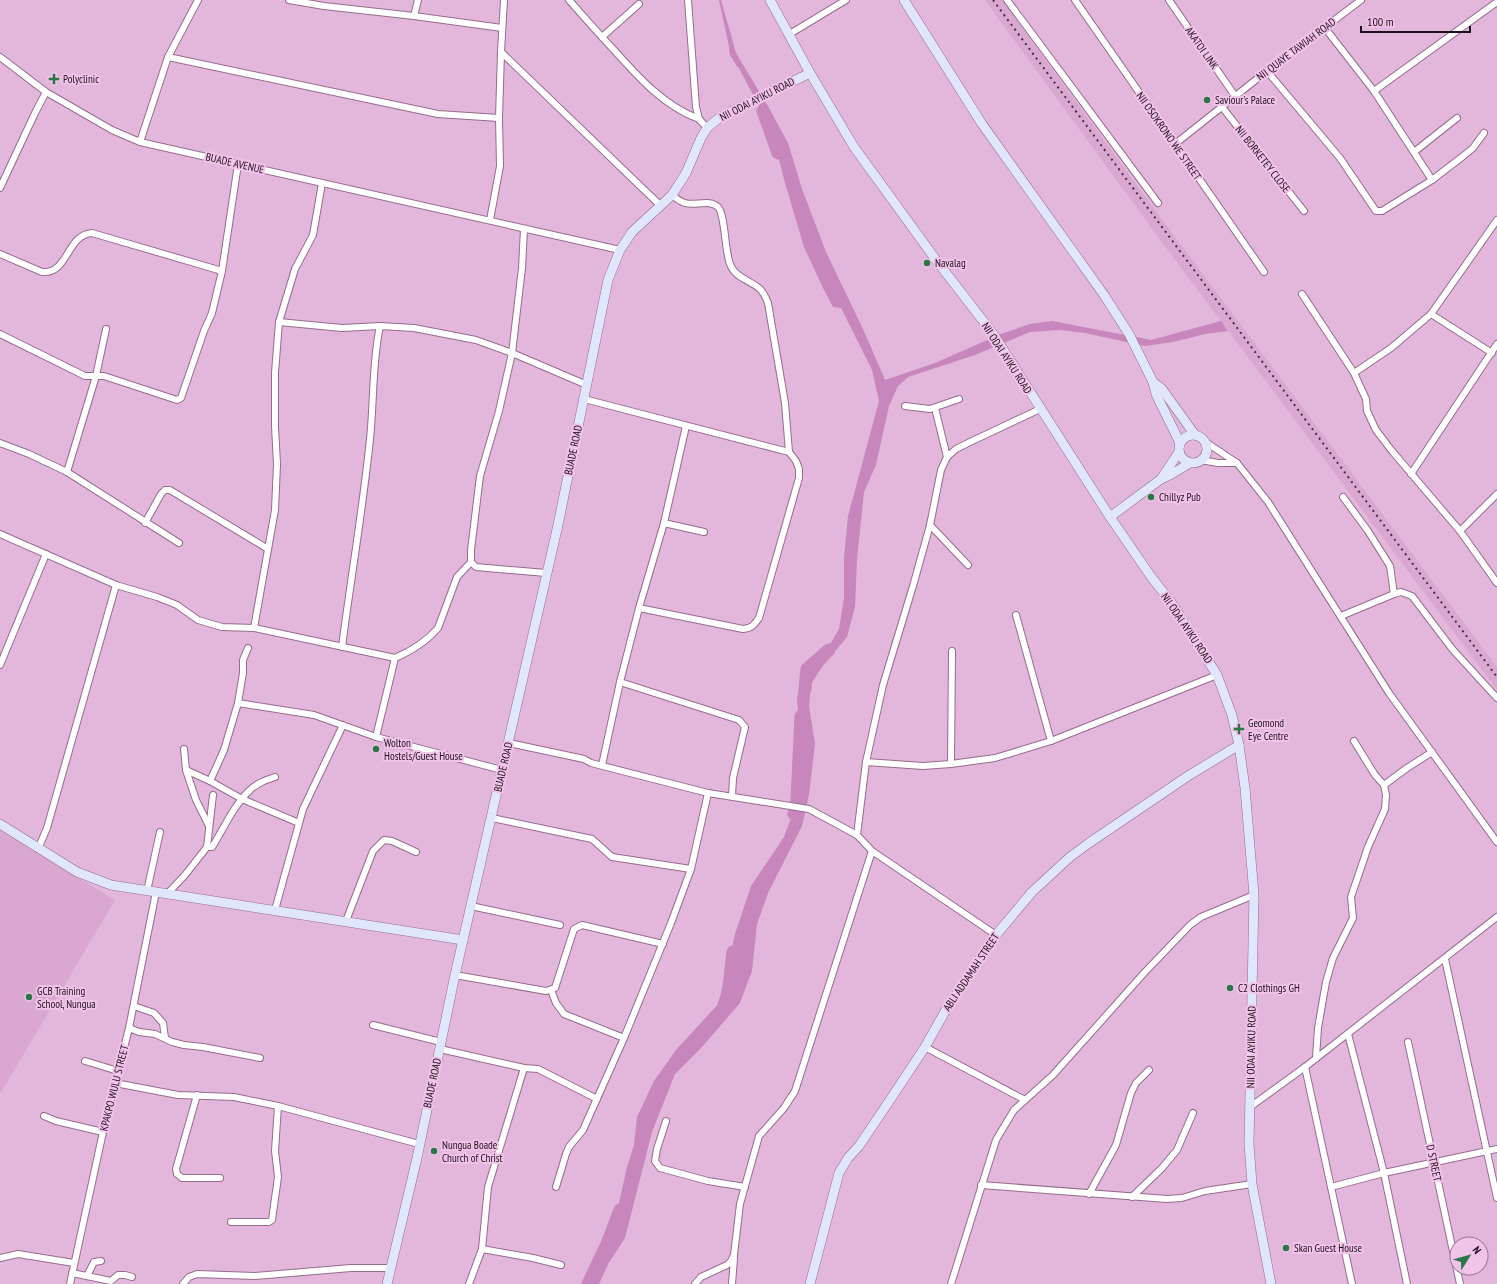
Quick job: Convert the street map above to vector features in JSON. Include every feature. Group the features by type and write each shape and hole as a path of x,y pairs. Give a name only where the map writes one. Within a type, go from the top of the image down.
{"street":[{"path":"140,142 168,57 198,0"},
{"path":"289,0 325,3 502,28"},
{"path":"414,16 418,0"},
{"path":"490,220 500,166 499,118 504,0"},
{"path":"569,0 650,88 668,103 688,115 699,119"},
{"path":"688,0 696,107 699,119 707,128"},
{"name":"NII ODAI AYIKU ROAD","path":"770,0 788,35 854,147 936,260 994,335 1110,517 1152,578 1171,602 1217,675 1232,715 1239,745 1245,788 1254,895 1249,1144 1252,1184 1271,1284"},
{"path":"788,35 846,0"},
{"path":"904,0 982,124 1104,295 1129,334 1153,382 1156,394 1183,459 1190,463"},
{"path":"1008,0 1158,203"},
{"name":"NII OSOKRONO WE STREET","path":"1075,0 1264,272"},
{"name":"AKATOI LINK","path":"1169,0 1235,96"},
{"name":"NII QUAYE TAWIAH ROAD","path":"1175,144 1267,71 1361,0"},
{"path":"1374,91 1496,3"},
{"path":"602,37 639,4"},
{"path":"1325,28 1374,91 1432,180"},
{"path":"501,52 661,206"},
{"name":"BUADE AVENUE","path":"0,57 46,92 112,130 140,142 620,250"},
{"path":"168,57 438,114 499,118"},
{"path":"1267,71 1340,158 1376,211 1382,210 1432,180 1473,148 1484,133"},
{"name":"NII ODAI AYIKU ROAD","path":"707,128 719,118 810,73"},
{"path":"0,188 34,113 46,92"},
{"name":"NII BORKETEY CLOSE","path":"1222,107 1304,211"},
{"path":"1414,152 1457,118"},
{"name":"BUADE ROAD","path":"387,1284 455,975 509,743 546,572 558,525 587,385 602,302 608,280 620,250 632,232 672,195 686,173 700,138 707,128"},
{"path":"0,334 25,348 85,376 104,376 180,400 182,398 204,331 212,313 222,271 238,164"},
{"path":"254,628 275,510 277,472 275,373 279,322 295,269 313,235 322,183"},
{"path":"672,195 686,204 711,204 718,207 722,213 727,255 730,266 735,274 752,282 762,290 768,302 785,403 789,452"},
{"path":"1354,373 1391,348 1431,314 1497,220"},
{"path":"524,229 522,268 512,353 499,411 480,476 471,550 471,562 476,568 546,572"},
{"path":"0,254 42,272 49,273 59,266 79,237 86,233 92,233 222,271"},
{"path":"1302,294 1354,373 1366,399 1367,412 1373,424 1392,451 1460,531 1497,583"},
{"path":"1431,314 1492,353"},
{"path":"279,322 342,328 380,326 414,328 476,340 512,353 587,385"},
{"path":"342,647 364,497 373,416 375,349 380,326"},
{"path":"67,472 96,376 106,329"},
{"path":"1411,474 1497,344"},
{"path":"1153,382 1162,389 1195,435 1237,463 1268,502 1389,693 1497,842"},
{"path":"584,399 686,426 710,430 789,452 796,460 799,469 799,478 759,618 753,626 748,629 743,629 639,608"},
{"path":"905,406 930,409 960,399"},
{"path":"935,408 947,457"},
{"path":"857,835 866,762 883,685 930,525 941,470 947,457 956,449 1040,409"},
{"path":"602,765 620,682 639,608 664,523 686,426"},
{"path":"1161,479 1186,436 1195,435"},
{"path":"1110,517 1161,479 1190,463 1201,460 1205,456 1206,451 1204,441"},
{"path":"0,444 29,454 67,472 179,544"},
{"path":"1201,460 1218,464 1237,463"},
{"path":"145,523 161,494 165,490 170,490 268,549"},
{"path":"1460,531 1497,494"},
{"path":"1343,498 1368,531 1390,566 1394,594"},
{"path":"664,523 704,532"},
{"path":"930,525 968,565"},
{"path":"0,534 116,585 157,597 177,605 198,620 222,627 254,628 395,658 415,647 433,634 438,628 458,577 471,562"},
{"path":"0,665 46,554"},
{"path":"38,849 47,828 116,585"},
{"path":"1341,616 1401,592 1412,596 1453,650 1497,698"},
{"path":"1016,615 1052,741"},
{"path":"210,781 224,750 238,703 243,673 243,660 248,648"},
{"path":"952,651 952,764"},
{"path":"376,737 395,658"},
{"path":"866,762 924,766 995,758 1052,741 1217,675"},
{"path":"620,682 739,720 743,723 745,727 732,778 732,796"},
{"path":"238,703 314,715 376,737 502,770"},
{"path":"275,910 306,803 343,725"},
{"path":"1316,1058 1318,1028 1326,982 1333,958 1353,918 1352,897 1368,847 1384,809 1386,795 1384,785 1375,775 1354,741"},
{"path":"509,743 577,757 667,784 708,793 809,809 857,835 872,851 996,935"},
{"name":"ABLI ADDAMAH STREET","path":"810,1284 839,1173 848,1158 859,1146 925,1047 948,1008 996,935 1032,892 1070,857 1188,776 1239,745"},
{"path":"184,750 186,770 196,800 210,828"},
{"path":"1384,785 1406,768 1432,752"},
{"path":"186,770 210,781 242,799 299,823"},
{"path":"207,847 212,847 231,814 250,789 261,782 275,777"},
{"path":"556,1187 569,1147 583,1130 624,1038 663,944 690,869 708,793"},
{"path":"167,894 185,875 207,847 210,828 210,810 213,795"},
{"path":"492,818 592,838 612,857 690,869"},
{"path":"0,824 77,872 111,885 463,940"},
{"name":"KPAKPO WULU STREET","path":"70,1284 103,1132 134,1006 160,832"},
{"path":"346,921 373,851 378,844 384,840 392,841 416,852"},
{"path":"732,1284 740,1204 759,1136 784,1108 795,1091 872,851"},
{"path":"952,1284 996,1140 1014,1110 1053,1075 1145,972 1190,925 1200,917 1254,895"},
{"path":"471,906 560,925"},
{"path":"1250,1107 1305,1068 1497,919"},
{"path":"455,975 546,991 550,990 555,988 574,929 578,926 586,925 663,944"},
{"path":"1445,959 1497,1198"},
{"path":"550,990 564,1014 624,1038"},
{"path":"134,1006 154,1013 163,1023 164,1038"},
{"path":"373,1025 524,1068 538,1069 597,1099"},
{"path":"129,1028 139,1032 155,1034 172,1042 184,1045 260,1058"},
{"path":"1348,1034 1384,1173 1407,1284"},
{"name":"D STREET","path":"1408,1042 1460,1284"},
{"path":"925,1047 1025,1100"},
{"path":"85,1061 118,1071"},
{"path":"468,1284 482,1249 488,1187 524,1068"},
{"path":"1305,1068 1352,1284"},
{"path":"1089,1194 1116,1145 1131,1093 1136,1083 1149,1070"},
{"path":"115,1084 178,1095 234,1097 278,1106 419,1144"},
{"path":"197,1095 176,1169 177,1174 182,1178 220,1178"},
{"path":"231,1222 269,1222 272,1220 278,1177 275,1151 278,1106"},
{"path":"1132,1197 1162,1168 1177,1150 1194,1113"},
{"path":"44,1116 56,1121 103,1132"},
{"path":"666,1121 657,1149 655,1161 660,1168 708,1181 745,1187"},
{"path":"1332,1187 1384,1173 1497,1149"},
{"path":"981,1185 1167,1199 1182,1198 1205,1191 1252,1184"},
{"path":"482,1249 533,1258 561,1265"},
{"path":"0,1258 18,1254 74,1262"},
{"path":"695,1284 701,1277 727,1265 734,1255"},
{"path":"87,1276 94,1262 102,1261"},
{"path":"183,1284 189,1277 197,1274 255,1276 351,1268 391,1268"},
{"path":"72,1273 111,1283 118,1275 132,1277"},
{"path":"254,1284 255,1276"}],"shaded area":[{"path":"719,0 721,0 736,53 788,143 802,189 826,252 863,329 885,380 935,363 1001,334 1030,324 1052,321 1151,340 1221,321 1228,331 1145,346 1085,333 1060,330 1030,332 975,355 908,377 898,386 889,406 876,465 864,492 857,559 855,607 847,637 822,667 811,684 809,706 815,744 809,795 802,826 768,893 757,924 752,971 740,1003 702,1047 675,1074 652,1132 625,1238 608,1264 599,1284 585,1284 614,1235 615,1221 627,1167 634,1145 637,1117 654,1081 676,1050 721,1001 732,980 730,958 735,934 751,886 784,837 791,818 799,789 804,755 797,698 801,679 829,646 839,629 844,598 844,558 848,516 879,401 872,370 841,308 833,307 804,247 785,183 772,131 730,51"},
{"path":"985,0 1002,0 1166,225 1497,667 1497,690 1152,229"},
{"name":"GCB Training School, Nungua","path":"0,831 115,900 0,1094"}],"waterway":[{"path":"730,48 731,55 738,66"},
{"path":"763,111 778,153"},
{"path":"805,689 807,669 829,650"},
{"path":"794,814 797,800 801,716"},
{"path":"724,1004 729,987 733,952"},
{"path":"588,1284 607,1244 620,1210"}],"railway":[{"path":"993,0 1497,677"}],"place":[{"name":"Polyclinic","path":"54,79"},
{"name":"Saviour's Palace","path":"1207,100"},
{"name":"Navalag","path":"927,263"},
{"name":"Chillyz Pub","path":"1151,497"},
{"name":"Geomond Eye Centre","path":"1239,729"},
{"name":"Wolton Hostels/Guest House","path":"376,749"},
{"name":"C2 Clothings GH","path":"1230,988"},
{"name":"GCB Training School, Nungua","path":"29,997"},
{"name":"Nungua Boade Church of Christ","path":"434,1151"},
{"name":"Skan Guest House","path":"1286,1248"}]}
